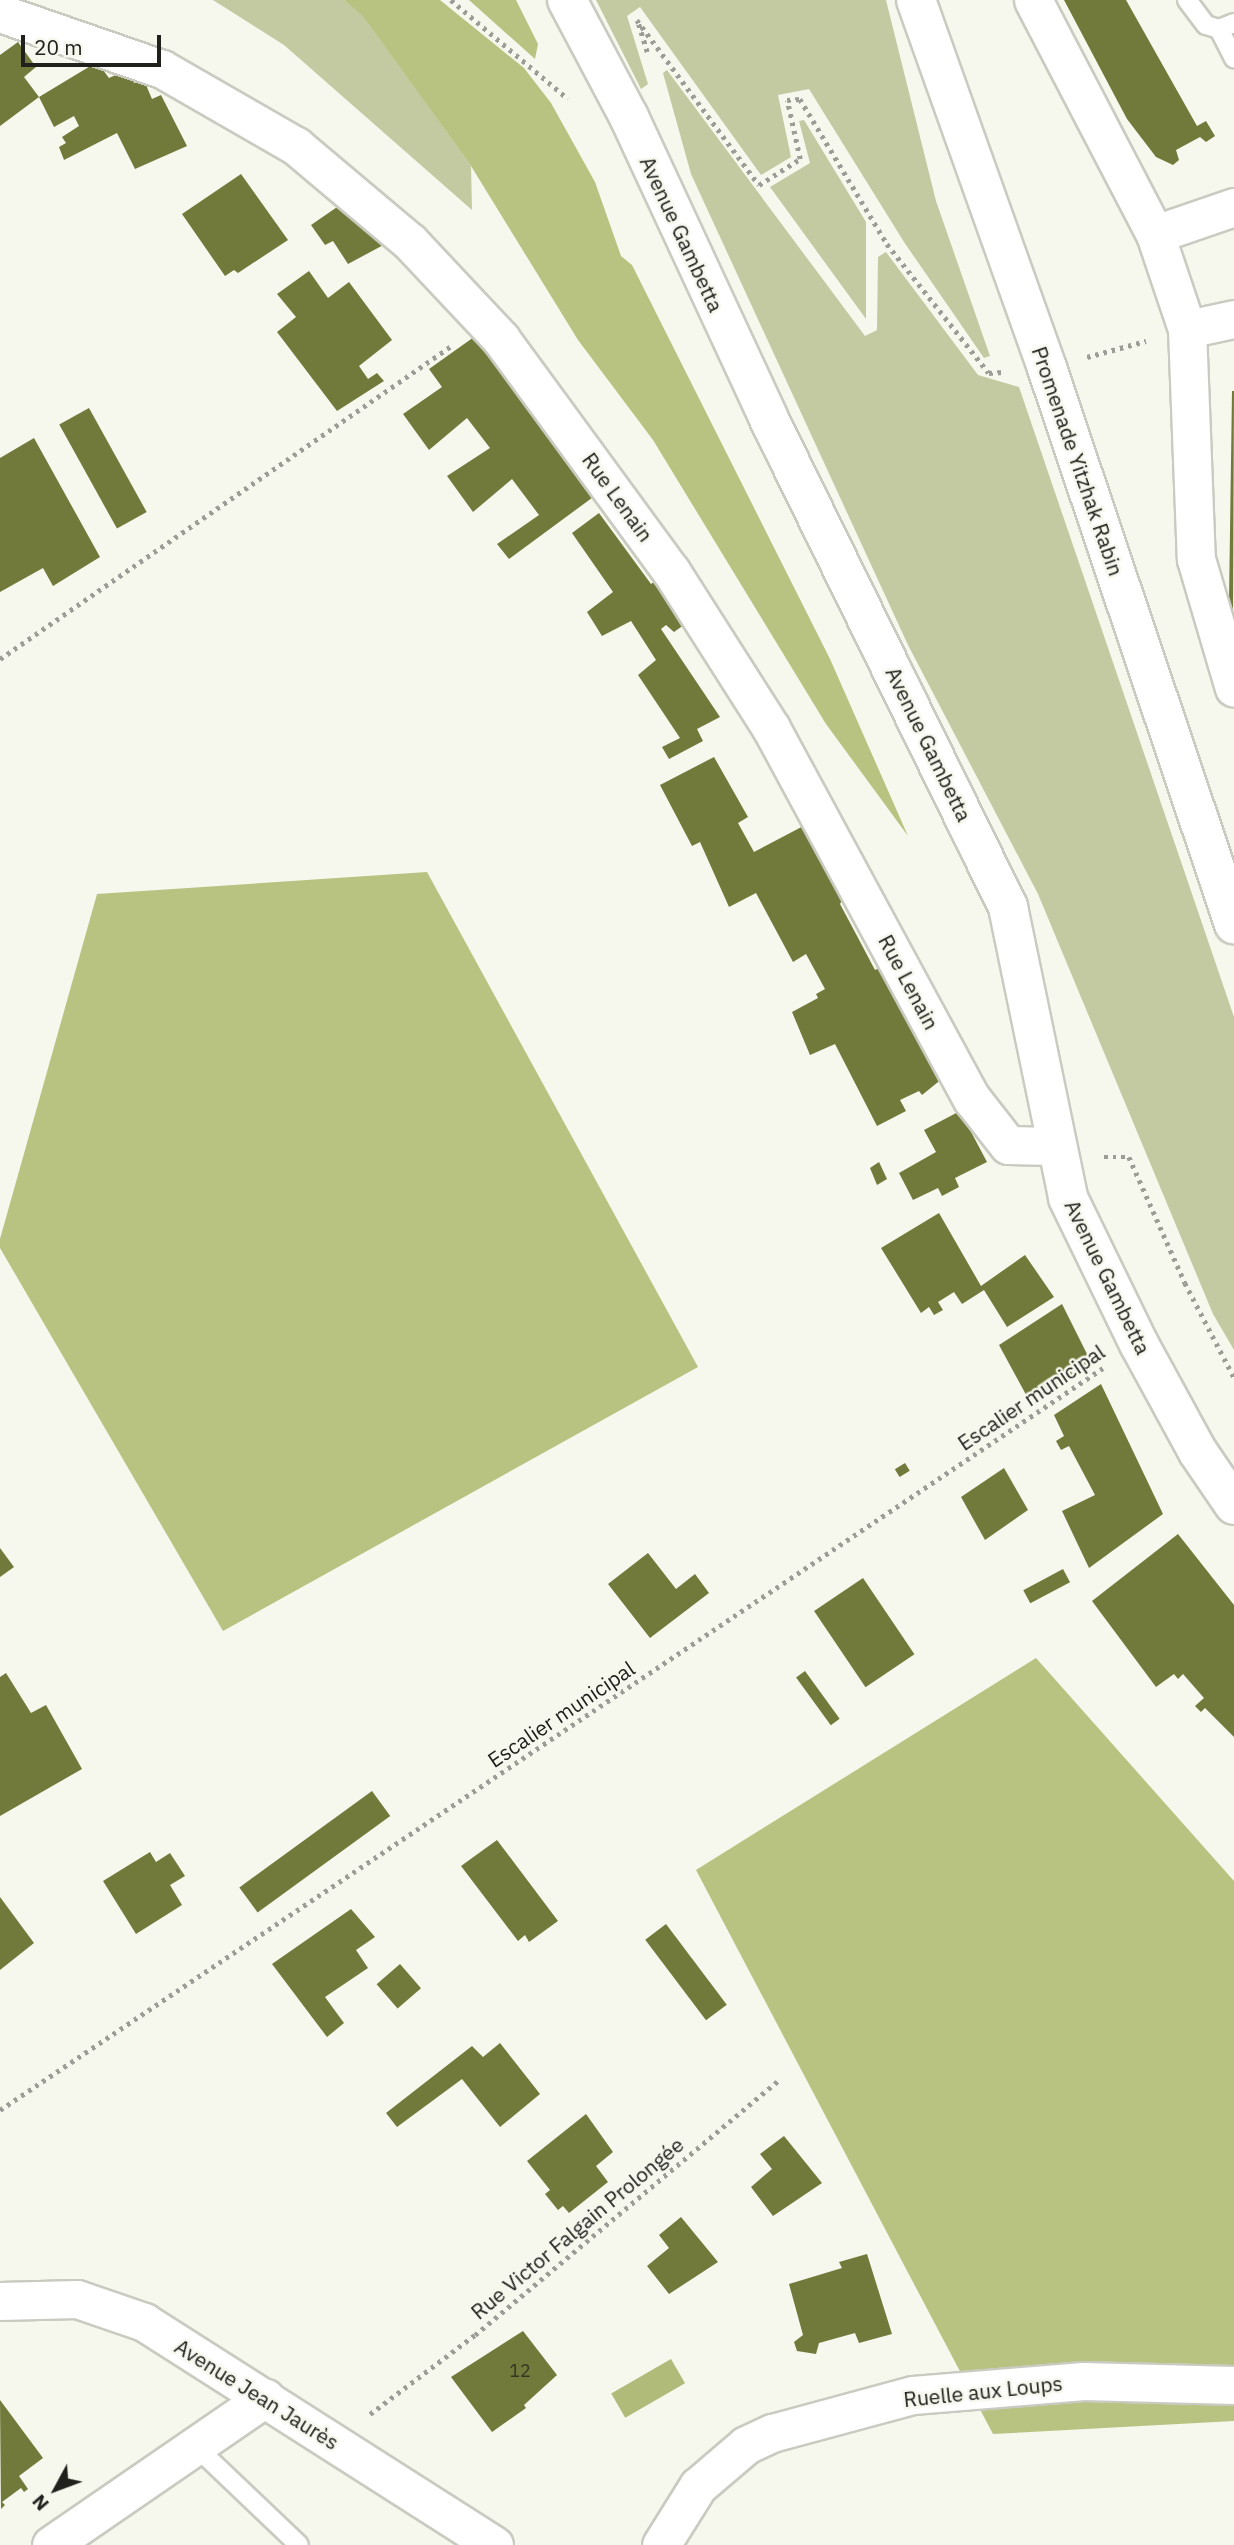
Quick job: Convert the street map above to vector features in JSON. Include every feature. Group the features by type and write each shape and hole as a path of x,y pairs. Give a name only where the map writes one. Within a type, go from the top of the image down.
{"main road":[{"name":"Avenue Gambetta","path":"567,0 629,117 768,416 1008,907 1041,1058 1054,1146 1069,1198 1139,1344 1198,1452 1234,1505"},
{"name":"Promenade Yitzhak Rabin","path":"916,0 1047,368 1234,923"}],"street":[{"path":"1033,0 1155,234 1187,329 1196,559 1234,688"},
{"name":"Rue Lenain","path":"0,13 162,69 296,146 410,242 485,322 542,391 671,571 771,728 972,1099 1008,1145 1054,1146"},
{"path":"1155,234 1234,207"},
{"path":"1187,329 1234,319"},
{"name":"Avenue Jean Jaurès","path":"0,2301 50,2296 107,2307 144,2322 494,2545"},
{"name":"Ruelle aux Loups","path":"662,2545 698,2486 746,2445 772,2433 913,2395 1083,2381 1234,2385"},
{"path":"51,2545 193,2444 265,2398"}],"lane":[{"path":"1187,0 1193,13 1226,26 1234,58"},
{"path":"193,2444 299,2545"}],"path":[{"path":"451,0 587,114 629,117"},
{"path":"648,55 637,19 759,185 800,159 787,100 800,99 887,244 989,373"},
{"path":"0,659 485,322"},
{"path":"1082,359 1152,339"},
{"path":"1069,1198 1090,1181 1093,1156 1129,1157 1185,1283 1234,1377"},
{"name":"Escalier municipal","path":"0,2110 1139,1344"},
{"name":"Rue Victor Falgain Prolongée","path":"394,2397 778,2081"}],"shaded area":[{"path":"213,0 344,0 363,15 471,166 472,210 284,45"},
{"path":"344,0 440,0 524,68 551,103 595,182 621,256 632,265 830,659 908,836 826,724 653,440 578,340 471,166 363,16"},
{"path":"469,0 516,0 538,44 535,59"},
{"path":"596,0 886,0 936,201 990,356 984,358 904,242 809,89 778,95 791,157 761,175 640,7 627,16 648,84 641,89"},
{"path":"667,70 865,336 877,330 878,257 886,252 978,375 1019,387 1234,1017 1234,1350 1213,1314 1038,894 908,645 691,174 663,73"},
{"path":"804,120 866,222 866,319 770,187 810,163 799,121"},
{"path":"427,872 698,1367 223,1631 0,1248 0,1239 97,894"},
{"path":"1036,1658 1234,1881 1234,2421 993,2434 696,1870"},
{"path":"671,2359 685,2383 625,2418 611,2394"}],"building":[{"path":"1064,0 1126,0 1197,126 1206,121 1215,136 1206,142 1200,137 1176,150 1179,160 1173,165 1156,157 1127,119"},
{"path":"18,42 36,67 24,77 39,97 0,126 0,55"},
{"path":"97,62 109,78 127,70 134,83 143,78 152,99 161,95 187,146 135,169 117,133 64,160 59,147 66,143 62,137 79,126 74,116 54,127 39,97"},
{"path":"241,174 288,240 238,273 234,270 225,276 182,214"},
{"path":"343,203 389,242 348,264 333,241 325,245 311,225"},
{"path":"309,271 328,298 349,282 392,340 359,366 368,379 377,373 384,381 337,411 277,332 296,317 277,294"},
{"path":"481,332 600,492 509,559 497,544 539,515 512,479 473,512 447,476 490,448 467,418 429,450 403,414 442,387 429,369"},
{"path":"1234,391 1233,619 1229,602"},
{"path":"89,408 147,512 117,529 59,424"},
{"path":"34,438 100,557 53,586 43,568 0,592 0,458"},
{"path":"599,513 651,584 658,579 688,622 674,632 666,625 661,629 720,717 697,729 703,741 669,759 662,747 680,738 638,675 656,660 631,621 602,636 587,612 613,592 572,533"},
{"path":"714,757 748,817 738,823 754,852 809,823 847,892 840,904 875,970 881,967 943,1078 922,1095 919,1091 900,1100 906,1111 877,1126 835,1044 810,1055 792,1012 818,998 816,994 825,989 806,954 793,962 756,893 729,907 700,842 692,846 660,785"},
{"path":"960,1111 987,1162 955,1178 959,1187 942,1196 938,1188 913,1200 899,1173 936,1152 924,1130"},
{"path":"879,1162 887,1179 877,1185 870,1168"},
{"path":"939,1213 981,1286 1025,1255 1054,1297 1007,1327 984,1290 962,1304 954,1292 938,1302 943,1310 934,1315 929,1307 921,1313 881,1248"},
{"path":"1062,1304 1091,1362 1030,1402 999,1345"},
{"path":"1101,1384 1163,1514 1089,1568 1062,1511 1095,1495 1069,1446 1061,1450 1056,1441 1064,1436 1054,1415"},
{"path":"905,1463 910,1471 900,1477 895,1469"},
{"path":"1004,1468 1028,1510 985,1540 961,1497"},
{"path":"1178,1534 1234,1605 1234,1737 1205,1708 1201,1712 1195,1706 1204,1698 1183,1674 1178,1679 1174,1674 1156,1687 1092,1601"},
{"path":"0,1548 14,1567 0,1577"},
{"path":"648,1553 676,1589 695,1574 709,1593 650,1638 608,1584"},
{"path":"1063,1569 1070,1582 1030,1603 1023,1590"},
{"path":"863,1578 914,1654 866,1687 814,1611"},
{"path":"805,1671 840,1719 831,1725 796,1677"},
{"path":"6,1673 31,1713 46,1705 82,1769 0,1816 0,1677"},
{"path":"372,1791 390,1816 258,1912 239,1887"},
{"path":"497,1840 558,1921 529,1942 525,1935 518,1941 461,1866"},
{"path":"150,1852 156,1862 170,1853 185,1876 170,1885 182,1905 136,1934 103,1881"},
{"path":"0,1897 34,1943 0,1970"},
{"path":"351,1909 375,1937 356,1950 368,1968 325,1997 344,2023 327,2037 272,1964"},
{"path":"666,1924 727,2005 706,2020 645,1940"},
{"path":"400,1964 421,1988 398,2008 377,1984"},
{"path":"500,2043 540,2094 500,2127 462,2079 397,2127 386,2113 472,2046 483,2057"},
{"path":"586,2114 613,2152 596,2166 608,2182 569,2213 563,2206 558,2210 545,2194 550,2190 527,2161"},
{"path":"784,2136 822,2183 773,2216 751,2187 772,2169 760,2154"},
{"path":"681,2217 718,2262 669,2294 647,2266 669,2248 659,2235"},
{"path":"867,2254 892,2334 859,2343 855,2333 819,2343 816,2354 797,2351 794,2342 803,2335 789,2284 842,2268 839,2262"},
{"path":"523,2331 557,2375 524,2405 526,2408 492,2432 451,2377"},
{"path":"0,2400 43,2458 19,2476 28,2489 24,2492 21,2488 2,2502 5,2505 1,2509"}]}
